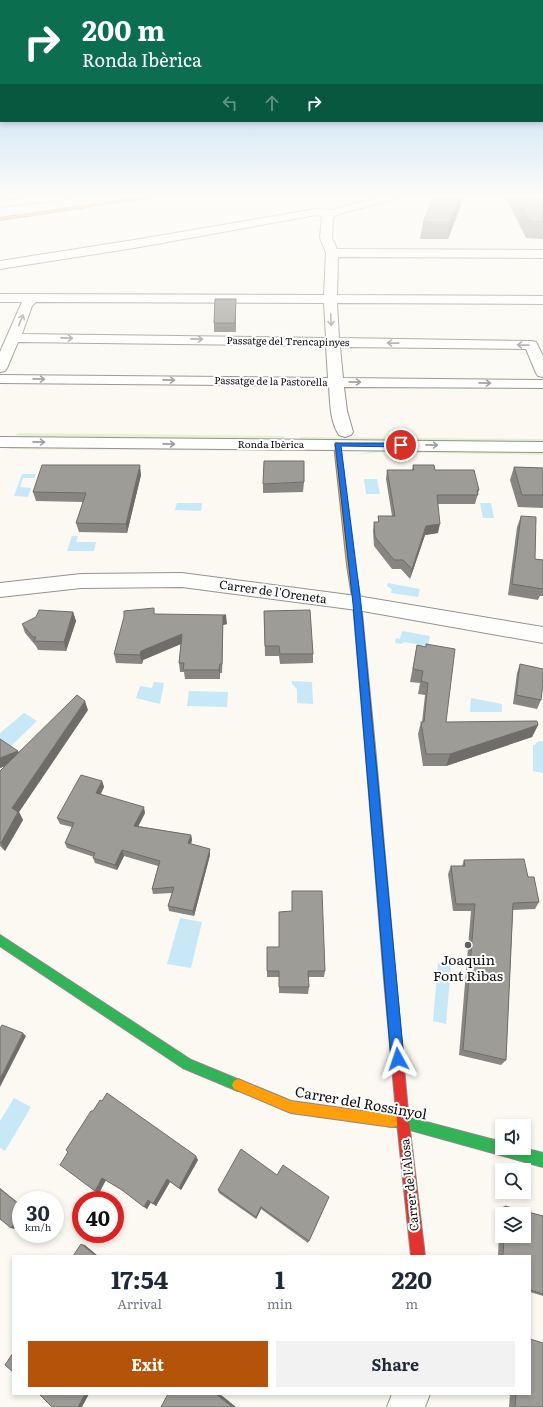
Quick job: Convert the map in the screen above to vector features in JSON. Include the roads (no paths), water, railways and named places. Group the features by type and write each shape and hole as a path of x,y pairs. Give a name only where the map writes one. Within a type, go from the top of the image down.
{"main road":[{"name":"Carrer de l'Alosa","path":"341,438 350,557 357,604 403,1122 418,1255"},
{"name":"Carrer del Rossinyol","path":"0,940 186,1064 291,1107 403,1122 543,1160"}],"street":[{"path":"0,265 21,262"},
{"name":"Carrer de l'Alosa","path":"332,262 330,299 332,341 341,438"},
{"path":"0,298 543,300"},
{"path":"0,368 14,338 26,305 33,298"},
{"name":"Passatge del Trencapinyes","path":"14,338 332,341 531,345 543,374"},
{"name":"Passatge de la Pastorella","path":"0,379 543,384"},
{"name":"Ronda Ibèrica","path":"0,429 341,438 543,447"},
{"name":"Ronda Ibèrica","path":"0,442 543,434"},
{"name":"Carrer de l'Oreneta","path":"0,590 81,581 182,580 357,604 543,635"},
{"path":"406,1407 411,1395"}],"water":[{"path":"22,474 36,474 34,478 23,478 20,487 31,488 28,497 14,496"},
{"path":"364,479 377,479 380,494 366,494"},
{"path":"177,503 202,503 201,511 175,510"},
{"path":"480,503 491,503 494,518 483,518"},
{"path":"72,536 78,536 76,542 96,542 94,551 67,551"},
{"path":"388,583 420,589 418,597 391,593 392,589 387,586"},
{"path":"402,631 430,636 428,646 403,642 402,644 395,643 396,638 400,639"},
{"path":"292,681 312,682 313,704 297,703 297,689 292,684"},
{"path":"154,682 164,683 160,704 136,698 140,686 152,688"},
{"path":"189,691 228,692 227,707 187,706"},
{"path":"471,698 502,704 502,712 470,712"},
{"path":"24,713 37,721 9,748 0,741 0,733"},
{"path":"541,741 543,742 543,773 533,771 533,745"},
{"path":"180,918 202,922 191,968 167,964"},
{"path":"438,963 451,966 446,1024 433,1021"},
{"path":"14,1098 31,1107 5,1151 0,1148 0,1121"}],"place":[{"name":"Joaquin Font Ribas","path":"468,945"}]}
